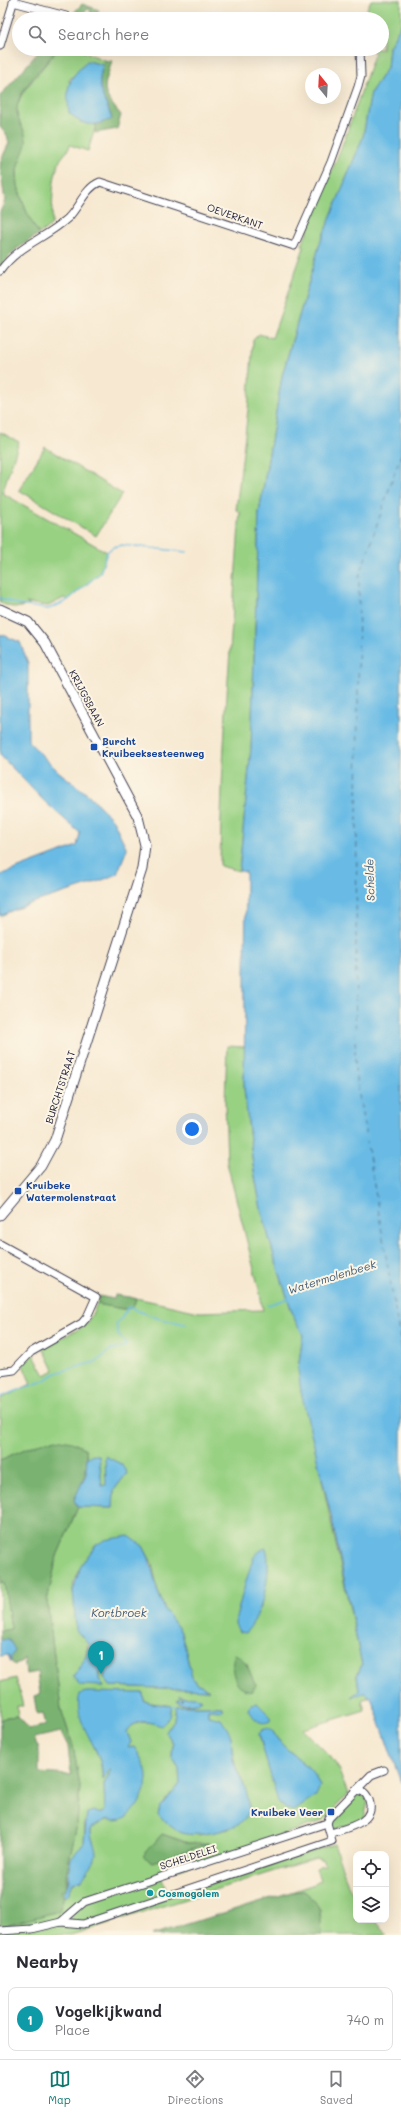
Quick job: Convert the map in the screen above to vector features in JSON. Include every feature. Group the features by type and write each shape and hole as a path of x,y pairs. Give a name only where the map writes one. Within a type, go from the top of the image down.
{"main road":[{"name":"KRIJGSBAAN","path":"0,609 28,622 45,643 141,826 144,857 115,952"},
{"name":"BURCHTSTRAAT","path":"0,1215 41,1166 52,1145 115,952"}],"street":[{"path":"0,46 14,1 52,12"},
{"name":"OEVERKANT","path":"0,271 17,251 67,218 93,184 100,182 294,246 331,162 358,86 361,76 360,56"},
{"path":"0,1244 96,1297 87,1317 82,1323 32,1352 14,1370 0,1372"},
{"path":"355,1790 363,1791 367,1794 371,1806 369,1814 365,1821 331,1833 327,1823 355,1790 371,1775 384,1770"},
{"name":"SCHELDELEI","path":"61,1922 84,1902 327,1823"},
{"name":"SCHELDELEI","path":"0,1932 32,1929 61,1922 75,1925 83,1924 332,1841 331,1833"}],"green space":[{"path":"371,0 401,0 401,24 389,47 389,12 365,12"},
{"path":"82,4 99,10 98,12 90,12 91,10 87,9 85,12 75,12"},
{"path":"35,56 52,56 27,86 18,102 17,109 18,118 26,140 17,171 18,188 27,212 39,234 15,250 0,267 0,212 5,201 0,168 1,160 9,143 7,135 0,127 0,96"},
{"path":"52,56 95,56 104,60 103,65 88,61 69,80 80,122 96,125 88,151 70,145 60,161 55,177 52,224 39,234 28,217 18,186 17,170 25,133 18,120 16,108 23,92"},
{"path":"374,56 388,56 387,68 371,92 363,137 320,243 282,376 259,513 251,748 239,871 220,866 222,777 240,511 236,510 248,410 253,340 259,334 272,338 304,247 302,245 345,138"},
{"path":"104,60 112,61 105,90 109,100 121,115 117,129 95,133 96,125 112,118 100,85 101,71"},
{"path":"0,432 19,442 2,493 107,552 100,573 68,600 64,598 48,606 26,603 30,605 15,608 0,603"},
{"path":"45,447 122,494 96,536 19,490"},
{"path":"227,1046 245,1047 244,1088 253,1165 261,1209 294,1318 303,1335 298,1369 362,1665 357,1675 359,1691 371,1696 362,1700 365,1710 303,1729 330,1756 337,1766 348,1794 323,1821 161,1875 169,1897 334,1844 349,1888 353,1894 353,1923 378,1923 387,1935 322,1935 320,1909 304,1891 291,1892 314,1884 320,1880 316,1869 319,1866 325,1865 324,1860 316,1858 71,1935 0,1935 0,1927 21,1921 61,1891 68,1881 66,1874 77,1824 80,1786 73,1746 61,1709 47,1601 57,1556 78,1507 113,1508 114,1490 127,1473 102,1486 99,1455 87,1457 86,1449 34,1445 0,1460 0,1399 31,1384 23,1365 33,1354 45,1375 54,1370 43,1347 81,1328 88,1322 97,1304 123,1309 133,1308 136,1298 199,1312 263,1310 227,1163 225,1101","holes":["96,1545 143,1546 152,1563 158,1592 165,1610 181,1632 192,1677 196,1682 209,1690 110,1686 104,1677 105,1672 99,1672 99,1679 104,1686 73,1677 82,1664 87,1653 88,1643 75,1604 73,1585 77,1573","267,1552 261,1608 237,1614 245,1593","247,1663 250,1675 256,1685 244,1691","143,1693 144,1701 172,1706 155,1723 139,1723 129,1728 127,1732 131,1742 127,1746 109,1820 103,1820 91,1829 91,1836 94,1844 87,1872 73,1883 69,1893 66,1889 69,1884 71,1865 74,1857 84,1842 85,1822 93,1811 99,1814 105,1811 104,1784 111,1770 109,1769 103,1778 100,1760 84,1725 79,1699","183,1697 202,1700 185,1704 179,1703 178,1699 181,1699 182,1702","176,1706 222,1706 222,1709 208,1709 208,1716 231,1736 234,1761 244,1785 229,1829 198,1835 168,1824 158,1815 160,1808 180,1784 179,1768 172,1757 173,1743 166,1732 174,1720","272,1730 283,1745 304,1763 316,1777 320,1786 268,1763 259,1734","162,1834 188,1843 208,1844 152,1862 148,1851"]},
{"path":"115,1295 136,1298 133,1308 123,1309 97,1304 99,1296 114,1299"},
{"path":"56,1439 72,1442 86,1449 87,1456 86,1470 74,1500 78,1507 57,1556 47,1601 61,1709 73,1746 80,1786 77,1824 66,1874 67,1887 61,1891 64,1897 59,1911 0,1927 0,1720 7,1717 18,1716 29,1729 46,1725 43,1713 37,1714 34,1696 40,1694 37,1672 26,1674 24,1658 22,1662 15,1665 11,1662 0,1639 0,1631 11,1629 4,1582 0,1582 0,1460 34,1445","holes":["61,1732 68,1746 71,1775 39,1773 39,1749 34,1738"]},
{"path":"0,1582 4,1582 11,1629 0,1631"},
{"path":"235,1654 246,1663 256,1685 252,1692 241,1687 234,1678 233,1660"},
{"path":"16,1678 23,1706 17,1706 18,1716 7,1717 0,1720 0,1682"},
{"path":"357,1793 362,1793 368,1802 364,1819 333,1830 330,1821"},
{"path":"162,1834 188,1843 209,1843 152,1862 143,1856"},
{"path":"304,1891 314,1900 317,1905 320,1915 322,1935 152,1935 291,1892"}],"water":[{"name":"Schelde","path":"401,24 401,1783 371,1697 364,1693 351,1697 359,1691 357,1675 362,1665 331,1515 301,1392 298,1369 303,1335 294,1318 274,1256 261,1209 253,1165 244,1088 246,872 239,871 251,748 259,513 282,376 320,243 363,137 371,92 387,68 389,47"},
{"path":"88,61 103,65 100,87 112,119 94,124 84,123 75,118 69,113 68,104 68,89 72,78"},
{"path":"0,634 20,642 28,663 28,741 59,772 91,797 113,820 127,849 117,874 29,904 0,916 0,875 77,846 80,833 45,802 0,755"},
{"path":"99,1455 102,1486 106,1485 105,1456 121,1464 127,1473 114,1490 113,1508 78,1507 74,1500 86,1474 87,1457"},
{"name":"Kortbroek","path":"129,1536 143,1546 149,1558 158,1592 165,1610 181,1632 192,1677 196,1682 209,1690 110,1686 104,1677 104,1672 99,1672 99,1679 104,1686 80,1685 73,1677 79,1670 90,1646 76,1630 73,1590 81,1565 96,1545 105,1540"},
{"path":"266,1548 268,1558 267,1581 261,1605 251,1626 245,1633 239,1632 235,1624 250,1569 254,1557 259,1551"},
{"path":"0,1639 9,1639 15,1650 11,1657 11,1662 8,1655 0,1656"},
{"path":"86,1692 143,1693 144,1701 172,1706 170,1717 161,1726 142,1722 133,1725 127,1732 131,1742 128,1748 134,1747 146,1770 146,1786 140,1802 129,1815 115,1821 107,1819 91,1829 91,1835 96,1851 95,1859 82,1880 73,1883 69,1893 66,1896 64,1893 69,1881 68,1874 71,1859 84,1842 87,1813 93,1811 102,1814 105,1811 104,1784 111,1770 109,1769 103,1779 100,1760 81,1720 79,1711 80,1694"},
{"path":"179,1696 197,1697 202,1700 198,1703 182,1704 177,1701 181,1698 182,1701 183,1697"},
{"path":"257,1703 272,1718 270,1721 263,1723 258,1721 253,1716 249,1710 251,1704"},
{"path":"176,1706 222,1706 222,1710 208,1709 208,1716 221,1719 229,1732 235,1765 247,1793 249,1806 248,1813 245,1819 238,1824 219,1831 189,1834 182,1833 175,1829 158,1815 160,1808 180,1784 179,1768 172,1757 173,1743 166,1732 174,1720"},
{"path":"268,1728 272,1730 283,1745 304,1763 316,1777 320,1786 316,1796 294,1811 286,1809 278,1802 259,1734 262,1730"}],"waterway":[{"path":"0,598 19,605 48,609 56,606 68,600 100,573 107,552 113,547 122,545 187,552"},
{"name":"Watermolenbeek","path":"268,1305 289,1298"},
{"name":"Watermolenbeek","path":"0,1397 43,1381 56,1373 98,1361 110,1350 126,1346 127,1343 118,1335 116,1323 121,1319 128,1307 160,1319 186,1324"}],"ferry route":[{"path":"401,454 359,577 355,1072 401,1345"}],"place":[{"name":"Burcht Kruibeeksesteenweg","path":"94,747"},
{"name":"Kruibeke Watermolenstraat","path":"18,1191"},
{"name":"Vogelkijkwand","path":"101,1674"},
{"name":"Kruibeke Veer","path":"331,1812"},
{"name":"Cosmogolem","path":"150,1893"}]}
